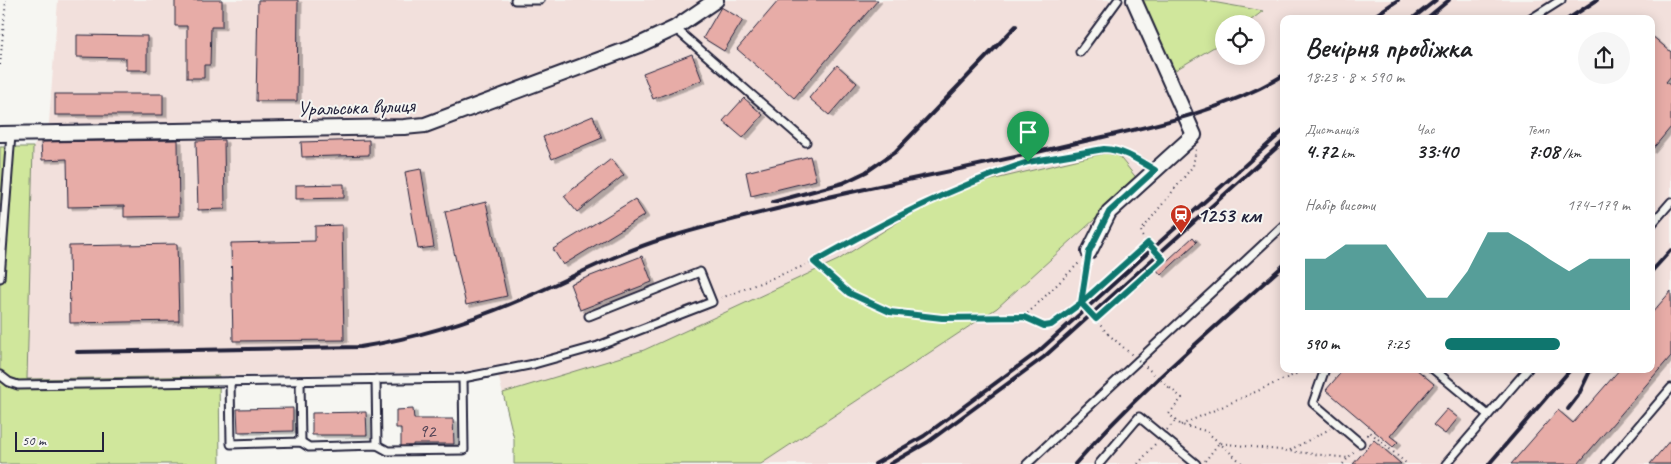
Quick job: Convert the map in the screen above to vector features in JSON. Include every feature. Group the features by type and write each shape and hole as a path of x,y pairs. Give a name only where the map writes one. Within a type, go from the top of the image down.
{"street":[{"path":"1089,252 1109,212 1194,135 1134,0"},
{"name":"Уральська вулиця","path":"5,134 404,128 425,125 640,45 675,28 709,2"}],"lane":[{"path":"515,0 540,0"},
{"path":"1080,52 1118,0"},
{"path":"1537,15 1561,0"},
{"path":"675,28 806,142"},
{"path":"0,278 5,134"},
{"path":"1655,220 1671,202"},
{"path":"1027,464 1280,229"},
{"path":"0,375 9,382 18,385 463,378 534,364 598,346 712,302 700,272 589,316"},
{"path":"1324,373 1313,403 1360,443"},
{"path":"1438,373 1488,415"},
{"path":"1446,464 1525,373"},
{"path":"230,382 231,444 301,442 309,447 378,446 388,451 464,450 463,378"},
{"path":"376,380 378,446"},
{"path":"300,381 301,442"},
{"path":"1606,464 1671,388"},
{"path":"1099,464 1139,417 1196,464"}],"path":[{"path":"0,65 6,0"},
{"path":"712,302 814,262 935,198 988,175 1028,162 1104,149 1124,152 1155,170"},
{"path":"1096,319 1163,259 1140,233 1193,166"},
{"path":"814,262 849,293 890,312 942,318 1024,317 1044,326 1051,325 1081,303 1148,243"},
{"path":"1081,303 1089,252"},
{"path":"1024,317 1089,252"},
{"path":"1081,303 1108,334 1182,398 1169,414 1181,425 1206,432 1243,464"},
{"path":"1181,425 1298,373"},
{"path":"1290,450 1338,424"},
{"path":"1343,464 1370,432 1407,464"},
{"path":"1219,443 1348,458"},
{"path":"1203,464 1219,443"}],"shaded area":[{"path":"58,0 1671,0 1671,464 514,464 514,439 496,366 463,372 219,376 220,464 0,464 0,318 29,288 33,147 49,123"}],"green space":[{"path":"1141,0 1201,0 1263,11 1258,15 1215,15 1215,46 1172,72"},
{"path":"0,147 33,147 27,379 219,376 220,464 0,464"},
{"path":"1105,153 1118,155 1138,180 997,308 761,464 514,464 514,439 503,393 644,350 838,260 912,213 966,186"}],"building":[{"path":"175,0 222,0 222,27 211,27 210,65 204,65 204,78 187,78 187,26 175,26"},
{"path":"258,0 298,0 297,101 256,101"},
{"path":"779,0 878,0 794,98 737,49"},
{"path":"721,7 743,20 724,51 703,38"},
{"path":"77,35 147,36 147,70 126,70 126,58 77,57"},
{"path":"1655,38 1671,52 1671,76 1666,82 1671,86 1671,127 1655,146"},
{"path":"692,54 702,80 653,99 643,73"},
{"path":"837,65 857,83 829,115 809,98"},
{"path":"55,94 163,94 163,115 55,115"},
{"path":"744,98 763,115 743,138 723,121"},
{"path":"593,116 602,138 552,159 543,137"},
{"path":"178,140 179,216 124,217 124,206 68,207 67,159 42,160 41,142"},
{"path":"224,140 225,209 198,210 196,141"},
{"path":"369,140 369,155 302,157 301,142"},
{"path":"810,156 816,180 751,196 746,172"},
{"path":"611,159 624,175 577,212 564,196"},
{"path":"421,169 434,247 418,249 405,172"},
{"path":"344,184 344,198 296,199 296,185"},
{"path":"635,199 645,215 563,265 553,249"},
{"path":"486,202 507,296 466,305 445,212"},
{"path":"342,225 344,340 233,341 231,243 315,241 315,226"},
{"path":"1193,237 1197,242 1161,275 1157,270"},
{"path":"177,244 179,321 70,323 69,246"},
{"path":"642,256 652,282 580,310 570,284"},
{"path":"1671,291 1671,356 1578,464 1511,464 1558,410 1573,423 1617,373 1655,373 1655,309"},
{"path":"1341,373 1421,373 1434,384 1390,436 1398,442 1393,447 1326,390"},
{"path":"293,408 293,431 238,432 237,409"},
{"path":"413,409 414,419 453,419 454,444 413,444 413,448 401,448 401,428 396,428 396,410"},
{"path":"1447,409 1458,418 1445,434 1433,425"},
{"path":"366,412 367,435 312,435 312,413"},
{"path":"1671,439 1671,464 1650,464"},
{"path":"1374,440 1401,464 1353,464"}],"railway":[{"path":"1376,15 1398,0"},
{"path":"1417,15 1436,0"},
{"path":"1431,15 1449,0"},
{"path":"1574,15 1597,0"},
{"path":"773,202 843,183 866,172 895,152 1016,26"},
{"path":"77,352 360,347 401,339 442,328 503,307 611,259 666,238 767,211 1021,156 1181,118 1234,100 1280,77"},
{"path":"875,464 924,436 1039,351 1280,134"},
{"path":"890,464 928,442 1044,357 1280,145"},
{"path":"1655,268 1671,250"},
{"path":"1075,464 1150,386 1280,269"},
{"path":"1489,464 1568,373"},
{"path":"1568,409 1578,396 1589,373"}],"place":[{"name":"1253 км","path":"1181,234"}],"route":[{"path":"1028,162 988,175 935,198 814,262 849,293 890,312 942,318 1024,317 1044,326 1051,325 1081,303 1096,319 1163,259 1148,243 1081,303 1089,252 1109,212 1155,170 1124,152 1104,149 1028,162"}]}
